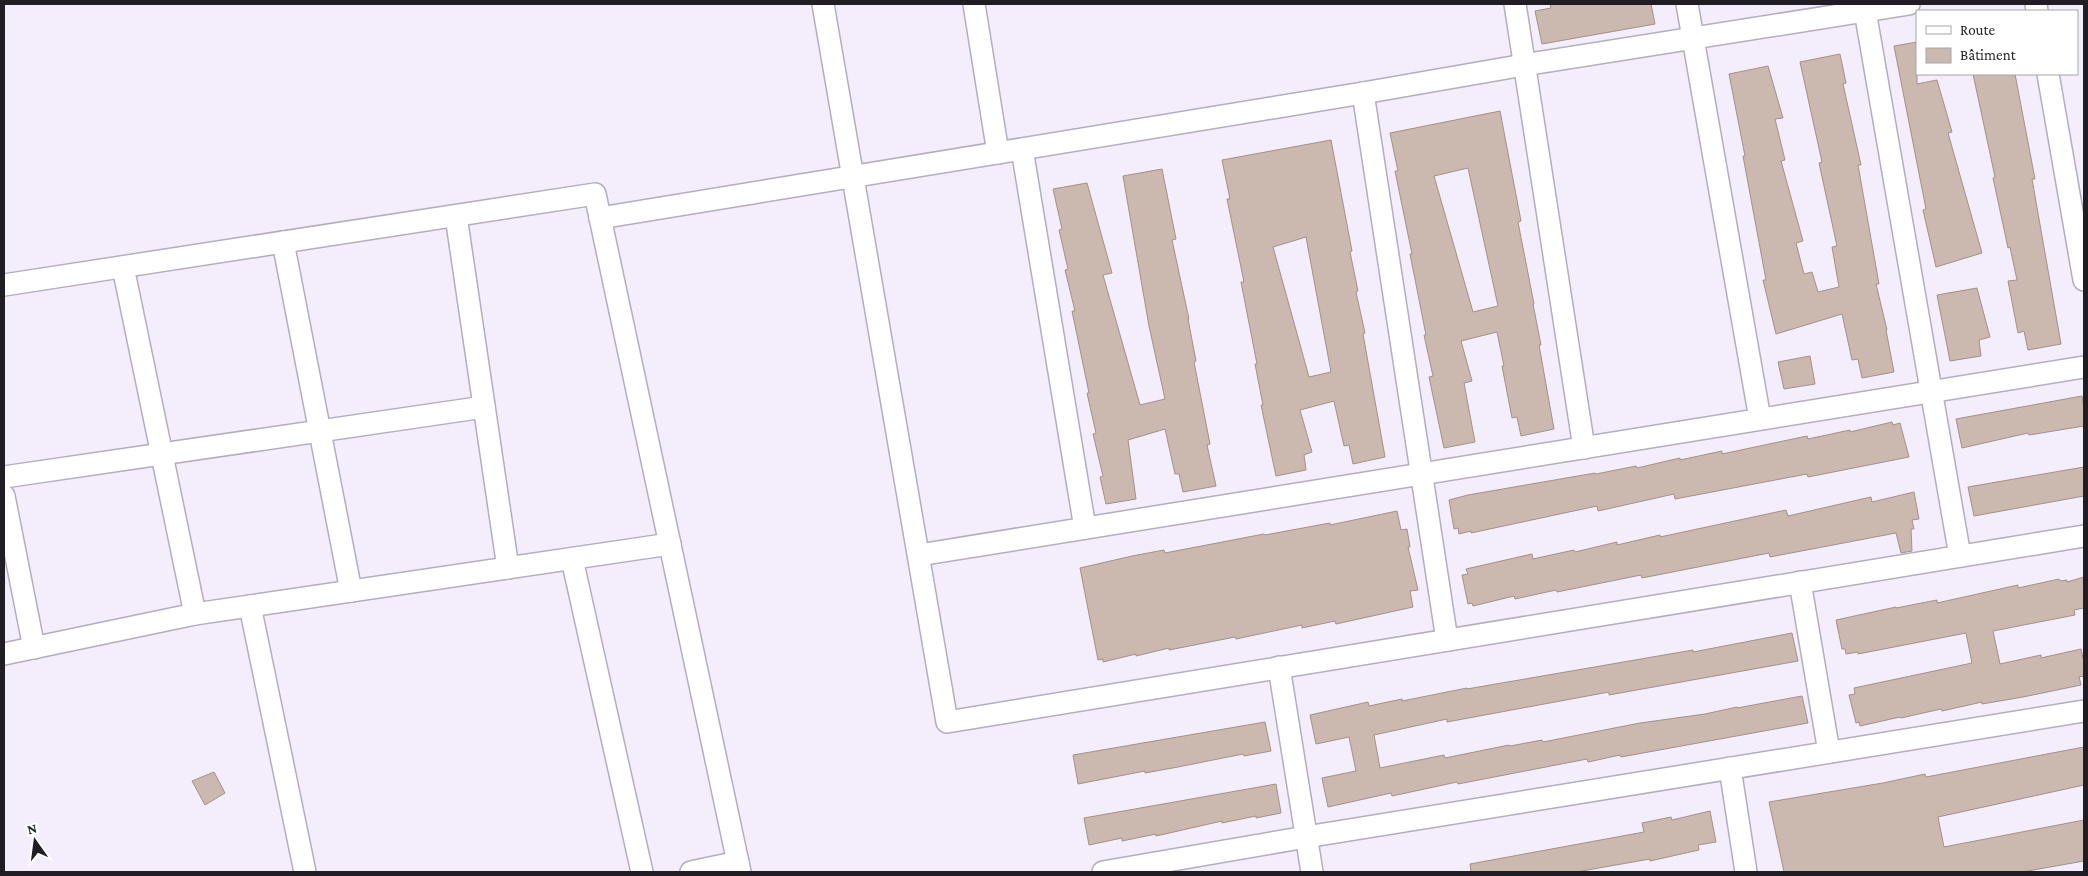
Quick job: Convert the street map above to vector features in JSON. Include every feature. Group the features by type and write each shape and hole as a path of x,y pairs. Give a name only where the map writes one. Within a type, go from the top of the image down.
{"street":[{"path":"823,4 948,722 2084,536"},
{"path":"974,4 998,153"},
{"path":"1515,4 1584,448"},
{"path":"1687,4 1760,419"},
{"path":"600,218 1524,65 1693,40 1909,4"},
{"path":"1865,11 1960,556"},
{"path":"2048,75 2084,280"},
{"path":"1363,93 1447,640"},
{"path":"1022,149 1085,528"},
{"path":"4,285 595,194 739,867 691,872"},
{"path":"456,216 508,568"},
{"path":"283,242 351,591"},
{"path":"123,267 196,614"},
{"path":"919,555 2084,367"},
{"path":"4,477 484,407"},
{"path":"4,496 34,648"},
{"path":"4,654 196,614 670,544"},
{"path":"572,559 642,872"},
{"path":"1800,582 1829,752"},
{"path":"250,606 305,872"},
{"path":"1279,667 1312,872"},
{"path":"1103,872 1137,870 1306,837 2084,711"},
{"path":"1730,768 1746,872"}],"building":[{"path":"1550,4 1651,4 1655,24 1542,44 1535,11 1551,8"},
{"path":"1916,42 1917,84 1937,80 1952,132 1948,133 1982,253 1936,267 1923,210 1926,209 1894,46"},
{"path":"1840,54 1846,83 1843,84 1861,165 1858,165 1879,284 1876,284 1887,330 1894,372 1862,378 1858,359 1852,360 1842,314 1776,334 1763,280 1766,280 1729,74 1768,66 1783,118 1775,119 1785,160 1781,161 1803,241 1796,243 1804,274 1812,272 1818,292 1839,287 1832,247 1837,246 1819,163 1822,162 1800,62"},
{"path":"1973,75 2015,75 2035,179 2032,179 2061,344 2028,350 2024,331 2018,333 2008,281 2017,280 1993,178 1995,177"},
{"path":"1500,111 1521,221 1518,222 1534,304 1541,345 1539,345 1554,429 1521,436 1517,417 1512,418 1497,332 1461,341 1472,381 1464,383 1475,442 1444,448 1429,377 1433,376 1424,335 1426,335 1395,171 1398,171 1390,133","holes":["1468,168 1498,306 1473,312 1434,176"]},
{"path":"1331,140 1352,251 1350,252 1358,291 1356,292 1365,333 1363,334 1385,457 1353,464 1349,445 1344,446 1334,401 1300,410 1312,452 1304,455 1306,470 1276,476 1261,405 1263,405 1255,364 1257,364 1241,282 1244,282 1227,199 1230,199 1222,160","holes":["1306,237 1331,372 1309,377 1273,247"]},
{"path":"1162,169 1176,239 1172,240 1189,319 1196,361 1194,362 1210,444 1207,445 1216,486 1183,492 1179,474 1175,474 1165,429 1128,440 1136,499 1106,504 1100,477 1103,476 1093,434 1096,433 1087,393 1089,393 1072,311 1075,311 1065,270 1068,269 1059,230 1062,229 1053,189 1087,183 1112,273 1103,275 1140,405 1165,399 1149,326 1123,176"},
{"path":"1977,288 1990,337 1979,340 1981,356 1950,361 1937,295"},
{"path":"1810,356 1815,384 1784,389 1778,362"},
{"path":"2082,396 2084,426 2029,435 2028,433 1962,448 1956,419"},
{"path":"1892,422 1893,425 1900,423 1909,457 1808,477 1807,474 1675,499 1674,494 1598,511 1597,506 1471,533 1471,531 1459,534 1458,528 1454,529 1449,500 1468,495 1636,466 1637,468 1722,451 1722,454 1807,436 1808,439 1850,430 1850,432"},
{"path":"2084,467 2084,496 1974,516 1968,487"},
{"path":"1914,492 1919,519 1912,520 1914,529 1911,529 1912,551 1901,553 1896,533 1770,557 1769,553 1642,578 1641,575 1557,592 1556,590 1515,599 1514,596 1473,606 1472,603 1468,604 1462,575 1468,574 1466,569 1532,554 1533,559 1617,542 1617,545 1786,510 1788,516 1871,497 1872,502"},
{"path":"1397,511 1401,530 1407,529 1410,547 1408,547 1418,590 1410,591 1413,607 1336,624 1335,621 1302,628 1302,625 1236,639 1235,637 1169,650 1169,648 1136,656 1136,654 1103,662 1103,659 1098,660 1080,568 1164,550 1165,553 1264,534 1330,523 1330,525"},
{"path":"2084,577 2084,608 2074,610 2075,615 1993,631 2000,664 2041,655 2041,658 2081,649 2084,662 2084,676 2079,677 2081,685 1942,711 1941,709 1860,726 1859,722 1856,723 1849,695 1855,694 1854,688 1972,663 1966,633 1858,654 1858,652 1846,654 1845,649 1842,649 1836,620 1937,600 1937,603 2018,585 2018,588 2059,579 2060,581 2067,580 2067,582"},
{"path":"1792,633 1798,661 1609,695 1609,692 1447,722 1447,719 1374,735 1380,768 1444,755 1445,758 1509,745 1542,740 1543,742 1640,723 1705,714 1802,696 1808,723 1621,757 1620,755 1588,762 1587,759 1458,784 1457,782 1392,796 1391,793 1328,807 1322,778 1356,771 1349,737 1316,744 1310,715 1368,702 1369,706 1402,699 1402,701 1467,688 1693,650 1693,652"},
{"path":"1265,722 1271,751 1244,756 1243,754 1078,784 1073,755"},
{"path":"2084,747 2084,785 1938,817 1944,847 2084,820 2084,861 2022,872 1784,872 1769,802 1925,774 1926,777"},
{"path":"214,772 225,793 205,805 192,781"},
{"path":"1276,784 1281,813 1222,823 1222,821 1156,836 1156,834 1122,841 1122,838 1089,845 1084,818"},
{"path":"1710,811 1716,842 1698,845 1699,850 1650,861 1650,859 1576,872 1471,872 1470,864 1644,832 1642,823 1671,817 1672,820"}]}
